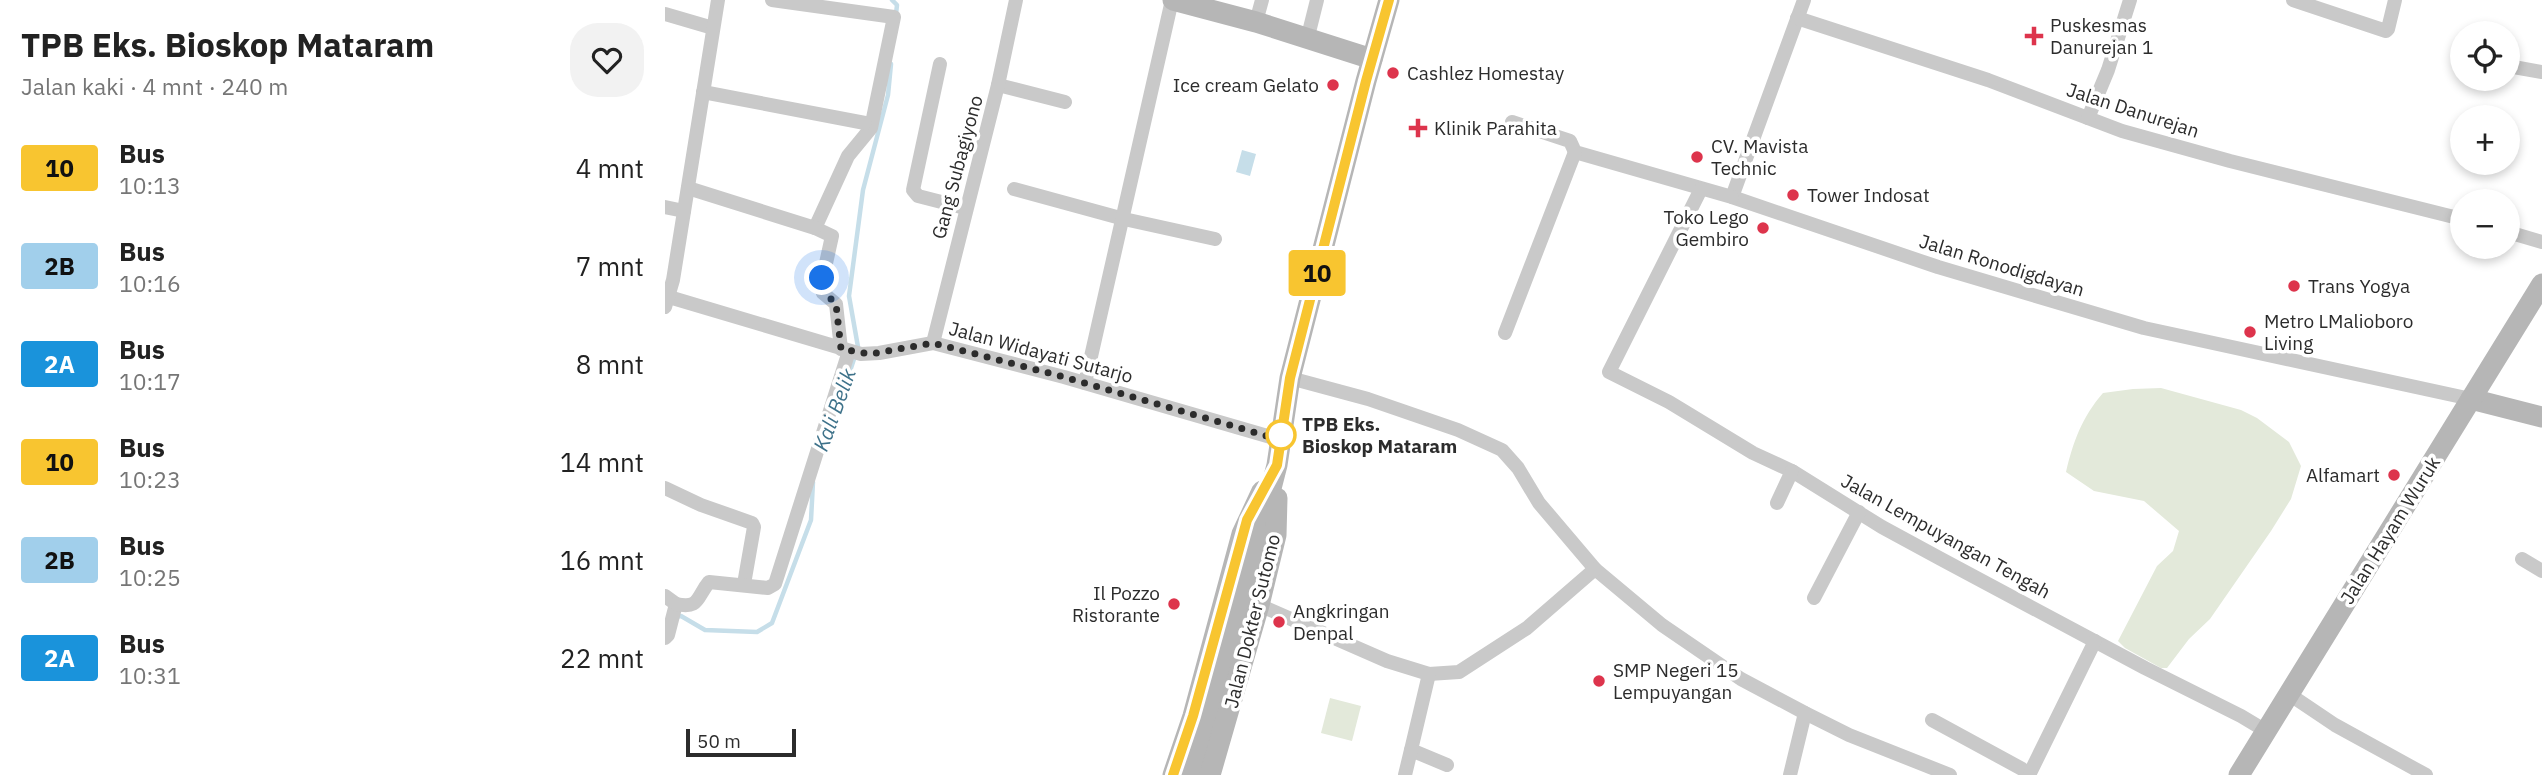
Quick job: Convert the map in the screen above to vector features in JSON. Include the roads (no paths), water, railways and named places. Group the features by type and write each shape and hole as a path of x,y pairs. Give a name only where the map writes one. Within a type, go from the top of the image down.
{"main road":[{"path":"1172,0 1256,22 1372,60"},
{"name":"Jalan Dokter Sutomo","path":"1191,775 1237,621 1277,465 1290,378 1389,0"},
{"name":"Jalan Hayam Wuruk","path":"2238,775 2542,284"},
{"path":"2471,399 2542,417"},
{"name":"Jalan Dokter Sutomo","path":"1210,775 1259,605 1276,535 1277,465"},
{"name":"Jalan Dokter Sutomo","path":"1173,775 1193,716 1247,520 1277,465"}],"street":[{"path":"667,302 718,0"},
{"path":"772,0 894,17 871,128 848,156 815,228"},
{"name":"Gang Subagiyono","path":"933,343 998,85 1016,0"},
{"path":"1084,383 1124,219 1172,0"},
{"path":"1256,22 1262,0"},
{"path":"1307,40 1317,0"},
{"path":"1732,197 1804,0"},
{"path":"2088,118 2108,70 2130,0"},
{"path":"2293,0 2386,31 2395,0"},
{"path":"665,14 713,28"},
{"name":"Jalan Danurejan","path":"1797,18 1943,65 2122,131 2450,216"},
{"path":"940,64 913,190 918,196 965,208"},
{"path":"2520,68 2542,72"},
{"path":"998,85 1065,102"},
{"path":"703,92 865,123"},
{"name":"Jalan Ronodigdayan","path":"1512,122 1570,141 1575,152 1732,197 1938,267 2144,328 2471,399"},
{"path":"1505,333 1575,152"},
{"path":"667,637 672,604 689,607 709,582 768,588 775,584 851,352 836,304 823,293 821,286 832,237 815,228 688,188"},
{"path":"1014,189 1124,219 1215,239"},
{"name":"Jalan Lempuyangan Tengah","path":"1701,189 1609,372 1669,402 1753,453 1792,471 1931,554 2145,668 2195,691 2266,731"},
{"path":"665,206 684,211"},
{"path":"2520,236 2542,242"},
{"name":"Jalan Widayati Sutarjo","path":"667,302 851,352 879,354 933,343 1281,440"},
{"path":"1290,378 1368,399 1458,430 1502,450 1511,459 1539,503 1595,569 1683,639 1741,679 1805,713 1849,735 1950,775"},
{"path":"1777,503 1792,471"},
{"path":"665,488 701,505 752,523 754,527 744,584"},
{"path":"1814,598 1859,512"},
{"path":"2522,559 2542,571"},
{"path":"1259,605 1387,661 1429,674 1459,672 1527,628 1595,569"},
{"path":"1932,720 2027,773 2095,641"},
{"path":"1405,775 1429,674"},
{"path":"2289,694 2335,725 2426,775"},
{"path":"1790,775 1805,713"},
{"path":"1411,750 1447,765"}],"water":[{"path":"1242,150 1256,154 1250,176 1236,172"}],"waterway":[{"name":"Kali Belik","path":"892,0 897,5 896,14"},
{"name":"Kali Belik","path":"839,404 858,347 849,296 863,190 888,95 891,64"},
{"name":"Kali Belik","path":"676,617 681,616 705,630 757,632 772,623 811,520 813,482"}],"place":[{"name":"Puskesmas Danurejan 1","path":"2034,36"},
{"name":"Cashlez Homestay","path":"1393,73"},
{"name":"Ice cream Gelato","path":"1333,85"},
{"name":"Klinik Parahita","path":"1418,128"},
{"name":"CV. Mavista Technic","path":"1697,157"},
{"name":"Tower Indosat","path":"1793,195"},
{"name":"Toko Lego Gembiro","path":"1763,228"},
{"name":"Trans Yogya","path":"2294,286"},
{"name":"Metro LMalioboro Living","path":"2250,332"},
{"name":"TPB Eks. Bioskop Mataram","path":"1281,435"},
{"name":"Alfamart","path":"2394,475"},
{"name":"Il Pozzo Ristorante","path":"1174,604"},
{"name":"Angkringan Denpal","path":"1279,622"},
{"name":"SMP Negeri 15 Lempuyangan","path":"1599,681"}]}
